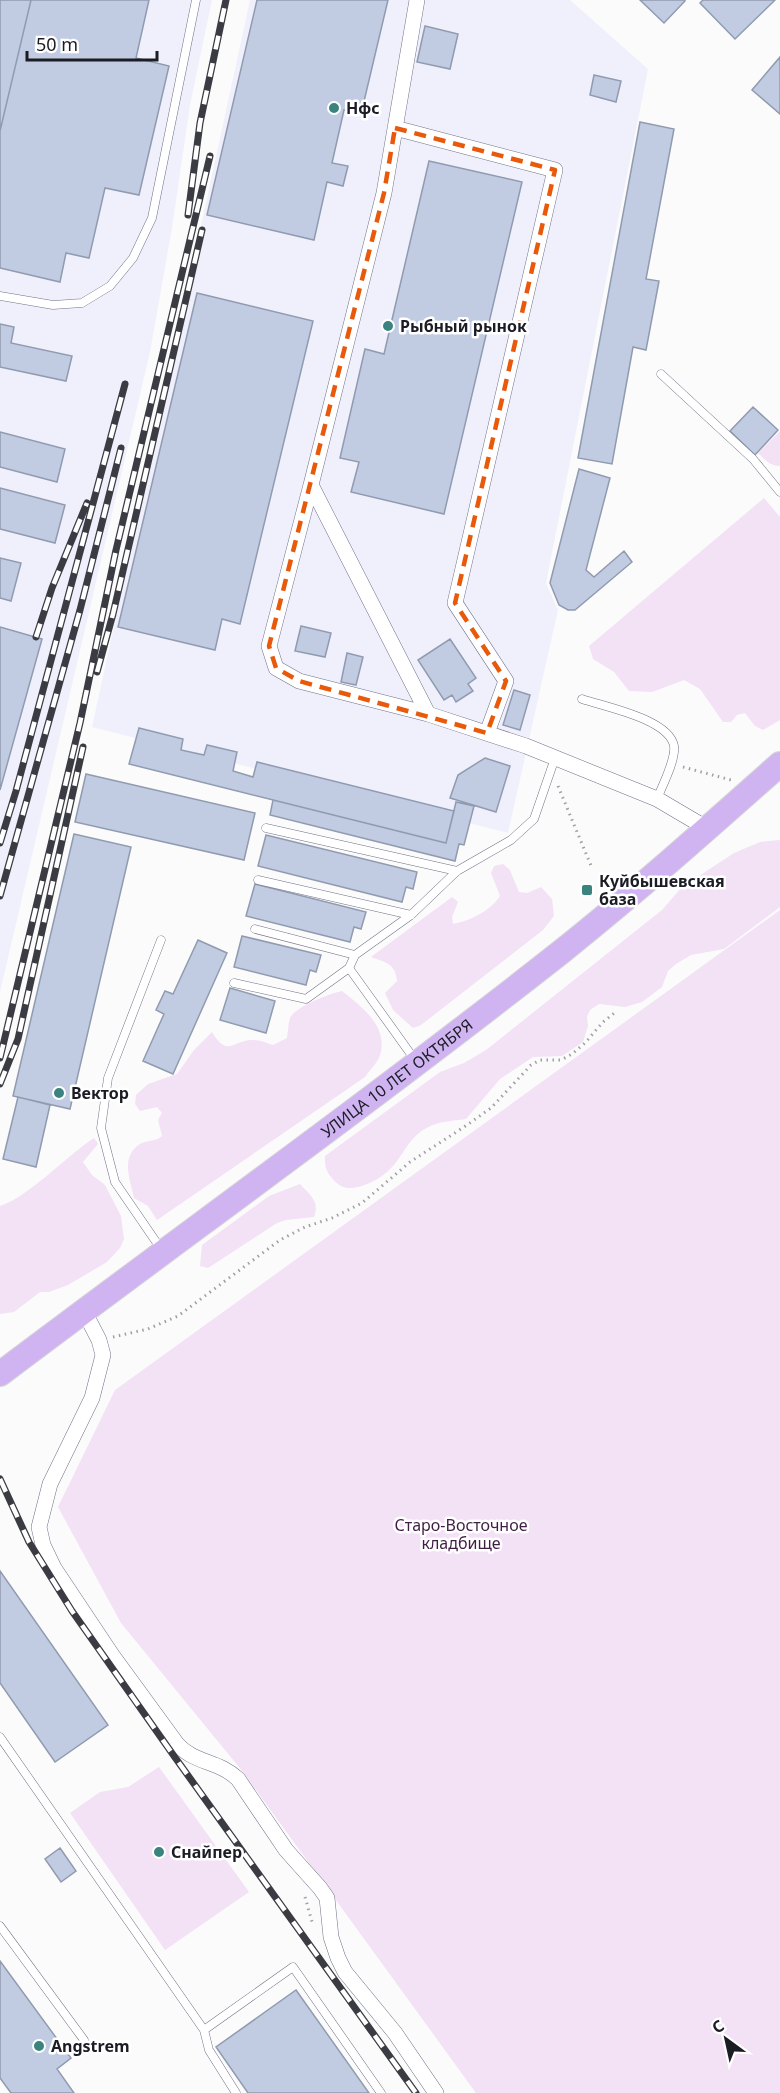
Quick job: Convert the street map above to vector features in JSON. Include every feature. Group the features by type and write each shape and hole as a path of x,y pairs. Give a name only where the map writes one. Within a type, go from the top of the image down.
{"main road":[{"name":"УЛИЦА 10 ЛЕТ ОКТЯБРЯ","path":"0,1374 418,1063 562,951 708,829 780,764"}],"street":[{"path":"417,0 384,193 269,645 276,668 299,681 428,714 487,733 554,764 657,799 708,829"},
{"path":"395,128 555,170 455,603 506,681 487,733"},
{"path":"310,485 428,714"},
{"path":"84,1311 99,1340 103,1355 92,1398 50,1484 42,1508 39,1527 43,1545 54,1568 112,1655 185,1754 197,1760 217,1764 238,1779 286,1850 320,1888 327,1898 331,1937 345,1972 395,2033 436,2093"}],"lane":[{"path":"0,297 53,305 82,303 110,286 133,258 152,218 196,0"},
{"path":"661,375 753,459 780,492"},
{"path":"582,699 654,723 667,733 674,747 671,764 657,799"},
{"path":"234,983 306,999 349,968 355,955 411,915 457,871 511,840 534,819 554,764"},
{"path":"266,828 457,871"},
{"path":"258,880 411,915"},
{"path":"255,928 355,955"},
{"path":"161,940 108,1078 101,1128 115,1182 164,1253"},
{"path":"349,968 418,1063"},
{"path":"0,1737 204,2030 209,2050 236,2093"},
{"path":"0,1926 84,2040"},
{"path":"204,2030 293,1967 381,2093"}],"path":[{"path":"554,764 592,868"},
{"path":"671,764 733,781"},
{"path":"99,1340 148,1329 178,1316 280,1240 362,1203 410,1162 491,1108 531,1065 540,1060 561,1060 572,1054 617,1011"}],"highlighted area":[{"path":"395,128 555,170 455,603 506,681 487,733 299,681 276,668 269,646 384,193"}],"shaded area":[{"path":"0,0 212,0 190,105 172,228 150,352 0,992"},
{"name":"Рыбный рынок","path":"250,0 570,0 648,69 546,583 558,610 508,833 92,727"}],"green space":[{"path":"780,431 780,466 776,466 770,464 758,453"},
{"path":"764,498 780,517 780,720 763,730 755,726 745,713 737,715 731,722 723,722 700,689 684,680 652,692 629,691 614,672 593,659 589,646"},
{"path":"780,840 780,907 724,949 691,955 676,964 668,971 662,987 642,1002 625,1007 599,1004 590,1010 587,1017 588,1026 583,1042 562,1056 533,1057 500,1079 466,1119 435,1124 419,1133 393,1166 378,1179 349,1188 338,1184 329,1175 325,1165 325,1156 440,1072 464,1063 486,1050 662,910 682,887 734,853 760,842"},
{"path":"503,864 510,870 519,892 527,893 541,887 552,899 554,916 543,930 421,1025 413,1028 393,1010 385,993 397,981 392,967 371,957 452,897 458,902 452,917 453,924 473,918 485,911 500,896 491,873 494,866"},
{"name":"Старо-Восточное кладбище","path":"780,910 780,2093 476,2093 243,1772 121,1623 58,1507 115,1390"},
{"path":"342,991 372,1019 381,1037 382,1047 379,1058 365,1077 157,1220 148,1206 134,1198 128,1162 134,1149 140,1144 162,1136 158,1120 162,1113 157,1107 140,1111 135,1104 136,1095 148,1084 177,1074 194,1050 212,1032 222,1044 227,1046 247,1040 273,1045 287,1038 290,1018 299,1009"},
{"path":"94,1138 98,1144 83,1162 92,1175 105,1185 121,1216 124,1239 120,1248 107,1262 68,1285 49,1292 40,1292 14,1312 0,1314 0,1206 23,1194"},
{"path":"300,1184 315,1202 314,1217 277,1223 208,1268 200,1266 202,1245 269,1196"},
{"name":"Снайпер","path":"159,1767 249,1892 165,1950 70,1813 100,1792 128,1787"}],"building":[{"path":"0,0 31,0 0,131"},
{"path":"31,0 149,0 136,58 169,66 139,195 105,188 89,258 66,253 60,282 0,268 0,131"},
{"path":"257,0 388,0 361,114 344,110 332,163 348,166 343,186 327,182 314,240 207,215"},
{"path":"640,0 685,0 685,1 664,23"},
{"path":"703,0 775,0 735,39 700,3"},
{"path":"425,26 458,34 450,69 417,62"},
{"path":"780,57 780,114 752,90"},
{"path":"594,75 621,81 616,102 590,95"},
{"path":"640,122 674,129 646,279 659,281 646,350 633,347 612,464 578,458"},
{"path":"429,161 522,182 444,514 351,492 359,462 340,458 365,349 384,354"},
{"path":"197,293 313,321 240,624 222,619 215,650 118,627"},
{"path":"0,324 14,327 11,343 72,356 66,381 0,367"},
{"path":"753,407 778,430 755,455 730,431"},
{"path":"0,432 65,449 57,482 0,467"},
{"path":"579,469 610,478 586,570 594,577 624,551 632,562 575,610 568,610 559,605 550,583"},
{"path":"0,488 65,505 55,543 0,529"},
{"path":"0,558 21,563 11,601 0,598"},
{"path":"301,626 331,633 325,657 295,651"},
{"path":"0,627 42,639 0,790"},
{"path":"450,639 476,678 468,684 473,691 456,702 452,695 444,700 418,660"},
{"path":"347,653 363,657 356,685 341,682"},
{"path":"514,690 530,695 520,730 503,725"},
{"path":"139,728 183,739 181,750 204,755 207,745 237,752 233,771 253,777 257,762 454,811 446,843 129,764"},
{"path":"485,758 510,766 496,812 450,798 458,775"},
{"path":"86,774 255,813 244,860 75,822"},
{"path":"273,800 446,843 456,802 474,806 464,845 459,844 455,861 270,815"},
{"path":"74,834 131,847 70,1109 13,1096"},
{"path":"266,835 417,872 413,889 406,887 402,902 258,866"},
{"path":"255,884 366,912 361,929 354,927 350,942 246,916"},
{"path":"242,936 321,955 316,972 310,970 306,985 234,967"},
{"path":"198,940 227,953 173,1074 143,1061 164,1014 156,1010 165,991 173,994"},
{"path":"230,988 275,1001 266,1033 220,1020"},
{"path":"18,1097 50,1105 36,1167 3,1159"},
{"path":"0,1571 108,1725 55,1762 0,1683"},
{"path":"60,1848 76,1871 61,1882 45,1859"},
{"path":"0,1961 71,2058 57,2069 74,2093 11,2093 0,2078"},
{"path":"296,1990 369,2093 248,2093 216,2047"}],"railway":[{"path":"188,215 200,123 226,0"},
{"path":"0,1058 80,723 116,550 210,156"},
{"path":"97,672 113,614 202,230"},
{"path":"0,843 125,384"},
{"path":"0,896 80,610 121,448"},
{"path":"36,637 52,588 87,503"},
{"path":"0,1084 18,1039 83,747"},
{"path":"0,1479 29,1542 72,1611 416,2093"}],"place":[{"name":"Нфс","path":"334,108"},
{"name":"Рыбный рынок","path":"388,326"},
{"name":"Куйбышевская база","path":"587,890"},
{"name":"Вектор","path":"59,1093"},
{"name":"Снайпер","path":"159,1852"},
{"name":"Angstrem","path":"39,2046"}]}
